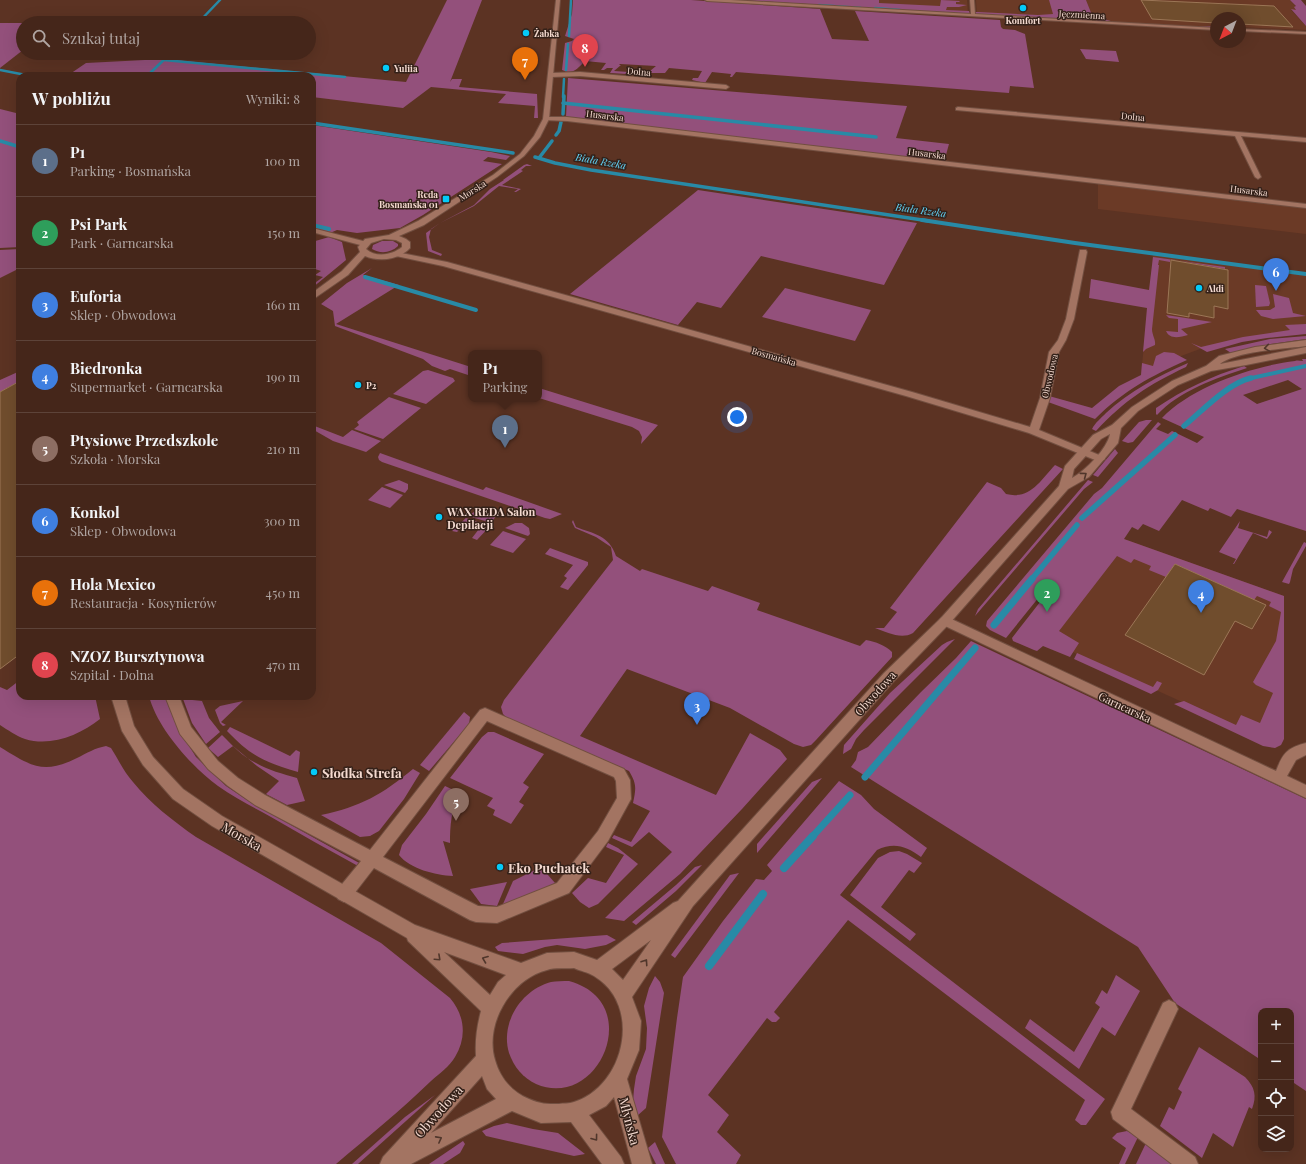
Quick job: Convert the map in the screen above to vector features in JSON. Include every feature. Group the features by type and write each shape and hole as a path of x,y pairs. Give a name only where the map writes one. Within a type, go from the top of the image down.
{"street":[{"path":"546,119 558,0"},
{"name":"Jęczmienna","path":"707,0 1210,29"},
{"path":"972,0 973,16"},
{"path":"1246,30 1306,33"},
{"name":"Dolna","path":"550,75 580,74 726,87"},
{"name":"Dolna","path":"958,109 1306,140"},
{"name":"Morska","path":"364,244 373,239 390,237 421,223 495,176 522,155 537,137 546,119"},
{"name":"Husarska","path":"546,119 567,119 1306,206"},
{"path":"1237,134 1258,178"},
{"name":"Morska","path":"344,273 378,257 396,254 421,223"},
{"path":"316,231 364,244 362,247 364,253"},
{"path":"333,235 342,232 373,239"},
{"name":"Morska","path":"390,237 405,244"},
{"name":"Bosmańska","path":"405,244 444,264"},
{"name":"Obwodowa","path":"1033,431 1045,398 1054,352 1062,340 1070,319 1083,252"},
{"name":"Morska","path":"316,294 344,273 364,253 378,257"},
{"name":"Bosmańska","path":"396,254 444,264 863,381 1033,431 1100,459"},
{"name":"Obwodowa","path":"1064,487 1069,468 1097,437 1116,428 1135,409 1175,383 1209,368 1222,358 1255,350 1306,343"},
{"name":"Obwodowa","path":"1209,368 1234,366 1268,357 1306,350"},
{"name":"Obwodowa","path":"623,994 687,901 889,677 945,621 1064,487 1086,475 1113,443 1116,428"},
{"name":"Garncarska","path":"945,621 1306,792"},
{"name":"Morska","path":"119,700 127,727 148,761 178,794 217,821 410,931 521,972"},
{"path":"174,700 185,730 213,765 233,782 260,800 372,858 476,914 497,915 563,888 603,836 624,799 623,780 619,773 484,714 372,858 344,894"},
{"path":"1279,779 1291,755 1296,751 1306,749"},
{"name":"Obwodowa","path":"598,969 687,901"},
{"name":"Morska","path":"410,931 491,1008"},
{"path":"574,960 598,969 612,980 623,994 632,1021 630,1050 618,1078 599,1099 575,1112 541,1114 511,1101 494,1082 485,1059 484,1042 486,1024 491,1008 504,988 521,972 547,961 574,960"},
{"path":"1169,1008 1120,1112 1188,1164"},
{"name":"Obwodowa","path":"391,1164 485,1059"},
{"name":"Młyńska","path":"618,1078 642,1164"},
{"name":"Obwodowa","path":"391,1164 511,1101"},
{"path":"575,1112 614,1164"}],"shaded area":[{"path":"447,0 482,0 450,82 452,79 462,79 459,87 537,94 538,118 534,118 535,106 498,103 506,94 431,87 403,108 316,97 316,73 406,82"},
{"path":"573,0 691,0 820,9 832,39 869,41 855,11 1000,20 1001,27 1003,29 1015,30 1025,34 1034,88 1010,86 1009,93 736,72 732,77 730,77 731,74 712,72 705,83 692,80 693,78 698,78 702,71 669,68 665,73 651,73 652,71 650,71 656,66 620,64 619,65 621,65 614,71 629,72 627,74 610,73 613,68 601,70 606,63 585,61 575,70 569,72 562,70 565,43 574,39 565,36 572,14"},
{"path":"741,0 879,0 879,3 940,6 941,0 960,1 956,2 956,4 967,5 947,7 946,10 969,11 970,14"},
{"path":"789,0 967,0 968,14"},
{"path":"976,0 1055,0 1061,20 977,14"},
{"path":"1049,0 1086,0 1094,20 1102,20 1101,18 1114,22 1154,25 974,14 975,12 978,12 1038,15 1053,14"},
{"path":"1086,0 1290,0 1297,10 1291,10 1306,26 1306,30 1246,27 1246,12 1210,12 1210,26 1190,27 1114,22 1102,18 1103,20 1094,20"},
{"path":"1290,0 1301,0 1306,6 1306,26 1291,9 1296,10 1294,7 1296,6"},
{"path":"0,23 16,23 16,55 0,68"},
{"path":"1210,26 1210,28 1194,27"},
{"path":"1080,49 1116,51 1119,62 1086,59"},
{"path":"175,60 301,72 73,72 86,63"},
{"path":"568,78 907,106 896,138 949,144 944,162 566,117"},
{"path":"0,109 16,113 16,247 0,248"},
{"path":"316,126 510,156 506,160 488,157 483,161 502,164 423,215 400,228 357,233 337,230 330,233 316,230"},
{"path":"527,164 532,166 526,166 521,170 523,171 502,185 521,189 514,192 518,189 499,186 474,206 440,223 474,205 490,189 524,165"},
{"path":"1098,183 1306,207 1306,234 1098,209"},
{"path":"698,190 917,223 884,285 761,256 721,308 697,302 678,325 570,294"},
{"path":"431,230 429,237 432,250 442,254 441,256 428,251 426,233"},
{"path":"329,237 342,242 346,260 316,285 316,282 323,277 316,275 321,271 316,269 316,241"},
{"path":"382,241 393,241 398,244 398,246 385,252 378,252 372,249 373,245"},
{"path":"16,249 16,270 0,278 0,250"},
{"path":"1153,254 1306,275 1306,330 1208,346 1173,359 1141,375"},
{"path":"1153,257 1170,259 1170,262 1159,260 1152,329 1155,345 1143,352 1147,308 1089,298 1091,279 1149,290"},
{"path":"1178,261 1225,267 1225,269"},
{"path":"372,268 363,275 399,285 336,324 468,366 468,375 450,369 445,371 432,366 423,359 335,326 333,311 321,304 347,283"},
{"path":"1255,285 1266,286 1270,303 1269,306 1256,307"},
{"path":"785,288 871,310 855,341 762,317"},
{"path":"1273,294 1289,298 1293,313 1306,316 1273,319 1261,316 1256,310 1270,310 1275,307"},
{"path":"1166,315 1212,322 1181,329 1188,335 1173,337 1166,331 1178,332 1178,319 1169,318"},
{"path":"1306,324 1306,334 1242,342 1207,352 1191,343 1201,347 1243,337 1290,330 1285,325"},
{"path":"1306,336 1306,339 1271,344 1231,353 1225,349 1270,339"},
{"path":"1164,352 1174,353 1187,360 1161,372 1127,392 1095,419 1048,402 1049,396 1092,408 1119,386 1141,375 1142,363 1153,366 1156,356"},
{"path":"1302,359 1306,359 1306,531 1237,509 1231,517 1210,508 1208,511 1182,500 1159,531 1143,524 1138,530 1132,527 1124,539 1284,596 1284,739 1281,745 1275,748 1263,746 1174,704 1184,701 1236,725 1241,715 1260,723 1273,693 1253,682 1276,641 1281,612 1269,606 1271,602 1257,596 1254,600 1175,564 1166,577 1149,570 1151,566 1134,559 1131,563 1117,556 1059,631 1079,643 1070,657 1043,646 1037,651 1013,641 1012,638 1051,588 1048,586 1006,638 990,630 986,626 987,621 1094,494 1102,488 1158,422 1161,424 1156,429 1168,434 1172,431 1197,443 1204,437 1162,418 1174,407 1206,388 1242,373 1278,364 1303,361","holes":["1288,380 1302,389 1257,404 1243,395"]},
{"path":"1188,363 1186,367 1148,387 1127,402 1096,431 1092,429 1096,423 1115,405 1135,391 1166,373"},
{"path":"1244,366 1247,368 1223,376 1187,392 1166,406 1157,415 1156,414 1156,408 1188,389 1221,374"},
{"path":"428,370 453,378 455,381 426,404 393,394 423,371"},
{"path":"16,373 16,383 0,392 0,380"},
{"path":"542,389 658,425 641,444 642,437 639,431 632,427 542,399"},
{"path":"389,397 421,408 383,439 354,429 359,425 357,422"},
{"path":"1152,420 1133,442 1128,443 1122,441 1139,422"},
{"path":"316,427 343,437 352,430 381,441 366,452 333,441 316,431"},
{"path":"1115,449 1118,453 1098,477 1093,475"},
{"path":"380,453 483,490 486,487 562,514 550,519 545,518 382,462 378,457"},
{"path":"1055,465 1063,469 913,633 899,636 875,628 884,628 897,612 890,608 987,482 1001,488 1006,494 1022,494 1034,488"},
{"path":"399,480 408,484 408,489 405,493 384,485"},
{"path":"1088,480 1093,482 1084,489 975,616 978,609"},
{"path":"382,487 403,495 390,508 368,500"},
{"path":"477,510 489,512 495,517 492,523 468,516"},
{"path":"466,518 490,526 477,540 472,538 479,529 465,524 457,532 452,531"},
{"path":"573,520 576,527 605,539 613,549 616,556 640,571 642,569 708,591 712,586 760,603 757,610 860,646 866,640 873,642 892,652 892,657 816,740 811,745 803,747 794,744 730,708 627,669 580,736 716,795 750,733 780,750 787,759 680,874 624,921 605,918 672,852 649,832 632,847 612,838 614,835 631,842 650,811 633,803 635,787 629,771 506,717 503,714 501,707 504,700 613,560 611,547 596,537 575,528 572,522"},
{"path":"1240,521 1238,528 1267,537 1269,530 1272,532 1267,539 1253,533 1233,564 1236,559 1219,552"},
{"path":"515,523 522,523 529,528 530,534 528,536 505,528"},
{"path":"503,531 526,539 513,553 490,545"},
{"path":"1124,539 1284,596 1283,737 1268,741 1046,640"},
{"path":"1304,542 1306,543 1306,546 1293,569 1289,584 1282,582"},
{"path":"550,548 588,562 588,565 568,590 560,587 567,578 564,576 573,565 545,554"},
{"path":"955,639 864,730 856,739 851,749 843,754 844,745 890,693 942,645"},
{"path":"971,641 1306,799 1306,1091 1294,1083 1294,1008 1258,1008 1258,1058 1175,1003 1138,947 851,767 856,760 858,752 868,747"},
{"path":"1077,653 1153,687 1157,681 1162,683 1158,690 1151,694 1074,659"},
{"path":"16,683 16,700 96,700 100,719 84,730 65,738 45,742 25,739 0,725 0,687 7,690"},
{"path":"150,700 168,700 179,730 196,757 226,786 253,804 361,864 358,866 218,786 187,758 167,734"},
{"path":"183,700 202,701 209,718 220,732 206,744 192,723"},
{"path":"243,701 221,722 226,725 223,726 220,723 215,710 220,706"},
{"path":"464,712 470,717 469,724 429,771 420,765"},
{"path":"230,727 290,756 296,750 300,752 298,772 267,761 243,747 227,731"},
{"path":"488,732 494,732 544,754 523,783 529,787 519,802 524,805 511,824 493,815 495,810 487,806 493,798 450,778 482,737"},
{"path":"222,735 233,746 218,757 208,748"},
{"path":"106,746 111,748 127,774 140,790 179,825 196,837 381,943 450,998 459,1012 463,1027 463,1034 459,1049 453,1060 396,1113 336,1164 0,1164 0,747 29,763 46,767 65,763 95,749"},
{"path":"247,758 276,772 297,778 305,801 287,805 266,794 279,781"},
{"path":"413,769 420,773 404,799 379,831 370,836 360,837 321,815 359,804 391,786"},
{"path":"822,778 757,853 757,844 812,782"},
{"path":"839,781 861,795 874,809 927,848 921,857 900,846 889,846 877,850 840,895 1105,1099 1086,1125 1081,1125 1075,1120 1085,1100 848,920 774,1012 780,1018 776,1022 772,1022 767,1018 708,1095 729,1115 717,1132 741,1155 736,1164 676,1164 662,1137 683,977 723,921 756,879 764,880 772,871 767,865"},
{"path":"445,786 460,793 452,818 450,843 443,841 453,876 416,868 399,855 402,845"},
{"path":"608,843 618,848 638,864 598,904 589,908 580,902 572,893 588,878 606,883 624,855 606,847"},
{"path":"899,851 922,863 914,873 909,870 881,907 916,934 910,941 850,895 878,858 890,852"},
{"path":"702,865 676,891 636,925 632,922 695,867"},
{"path":"541,867 555,883 520,902 503,904 513,881"},
{"path":"739,873 675,958 671,955 730,875"},
{"path":"507,882 497,906 481,904 470,889"},
{"path":"607,935 616,940 606,945 585,949 557,945 523,954 498,951 495,947 502,943"},
{"path":"1116,975 1140,991 1115,1036 1102,1027 1079,1069 1025,1028 1030,1019 1074,1052 1100,1007 1095,1003 1102,990 1107,994"},
{"path":"655,976 660,982 664,993 646,1108 637,1116 633,1101 636,1076 646,1049 647,1028 644,1006 649,988"},
{"path":"569,981 592,993 605,1010 609,1030 605,1050 594,1069 579,1082 559,1088 536,1084 527,1079 520,1072 509,1053 507,1042 510,1019 522,1000 540,986 551,982"},
{"path":"1199,1047 1245,1077 1251,1084 1255,1096 1252,1109 1249,1107 1233,1147 1213,1133 1202,1158 1160,1126 1169,1107 1174,1110 1182,1092 1178,1089"},
{"path":"435,1095 358,1164 352,1164 405,1117"},
{"path":"507,1123 558,1133 585,1154 574,1156 486,1136 482,1131"},
{"path":"1127,1131 1138,1137 1125,1164 1119,1164 1126,1148 1112,1138 1117,1133"},
{"path":"463,1141 465,1144 460,1153 443,1164 429,1164"},
{"path":"655,1142 665,1164 656,1164 648,1148"},
{"path":"1146,1143 1173,1164 1136,1164"}],"building":[{"path":"1141,0 1274,6 1293,27 1246,24 1246,12 1210,12 1210,23 1152,19"},
{"name":"Aldi","path":"1171,260 1228,270 1228,309 1214,306 1214,318 1189,313 1189,317 1167,313"},
{"path":"16,383 16,657 0,669 0,392"},
{"path":"1175,564 1266,605 1252,629 1235,621 1204,675 1125,635"}],"waterway":[{"path":"205,16 220,0"},
{"path":"569,36 571,0"},
{"path":"819,5 861,8"},
{"path":"875,8 900,10"},
{"path":"566,70 568,44"},
{"path":"151,72 164,60"},
{"path":"164,60 292,72"},
{"name":"Biała Rzeka","path":"0,70 16,73"},
{"path":"316,74 345,77"},
{"path":"563,97 564,79"},
{"path":"564,96 564,103"},
{"path":"563,114 564,103"},
{"path":"564,103 876,137"},
{"path":"556,135 559,131 561,122"},
{"name":"Biała Rzeka","path":"316,124 513,153"},
{"path":"0,141 16,146"},
{"path":"539,158 552,141"},
{"name":"Biała Rzeka","path":"535,157 555,163 591,170 929,221"},
{"name":"Biała Rzeka","path":"922,220 1075,243 1306,274"},
{"path":"316,226 329,229"},
{"path":"365,277 476,310"},
{"path":"1250,378 1306,366"},
{"path":"1184,426 1224,391 1250,378"},
{"path":"1082,518 1175,435"},
{"path":"1031,580 1077,525"},
{"path":"994,625 1032,579"},
{"path":"865,777 975,648"},
{"path":"812,837 850,795"},
{"path":"784,868 813,836"},
{"path":"709,966 763,894"}],"place":[{"name":"Komfort","path":"1023,8"},
{"name":"Żabka","path":"526,33"},
{"name":"NZOZ Bursztynowa","path":"585,67"},
{"name":"Yuliia","path":"386,68"},
{"name":"Hola Mexico","path":"525,80"},
{"name":"Reda Bosmańska 01","path":"446,199"},
{"name":"Aldi","path":"1199,288"},
{"name":"Konkol","path":"1276,291"},
{"name":"P2","path":"358,385"},
{"name":"P1","path":"505,448"},
{"name":"WAX REDA Salon Depilacji","path":"439,517"},
{"name":"Psi Park","path":"1047,612"},
{"name":"Biedronka","path":"1201,613"},
{"name":"Euforia","path":"697,725"},
{"name":"Słodka Strefa","path":"314,772"},
{"name":"Ptysiowe Przedszkole","path":"456,821"},
{"name":"Eko Puchatek","path":"500,867"}]}
